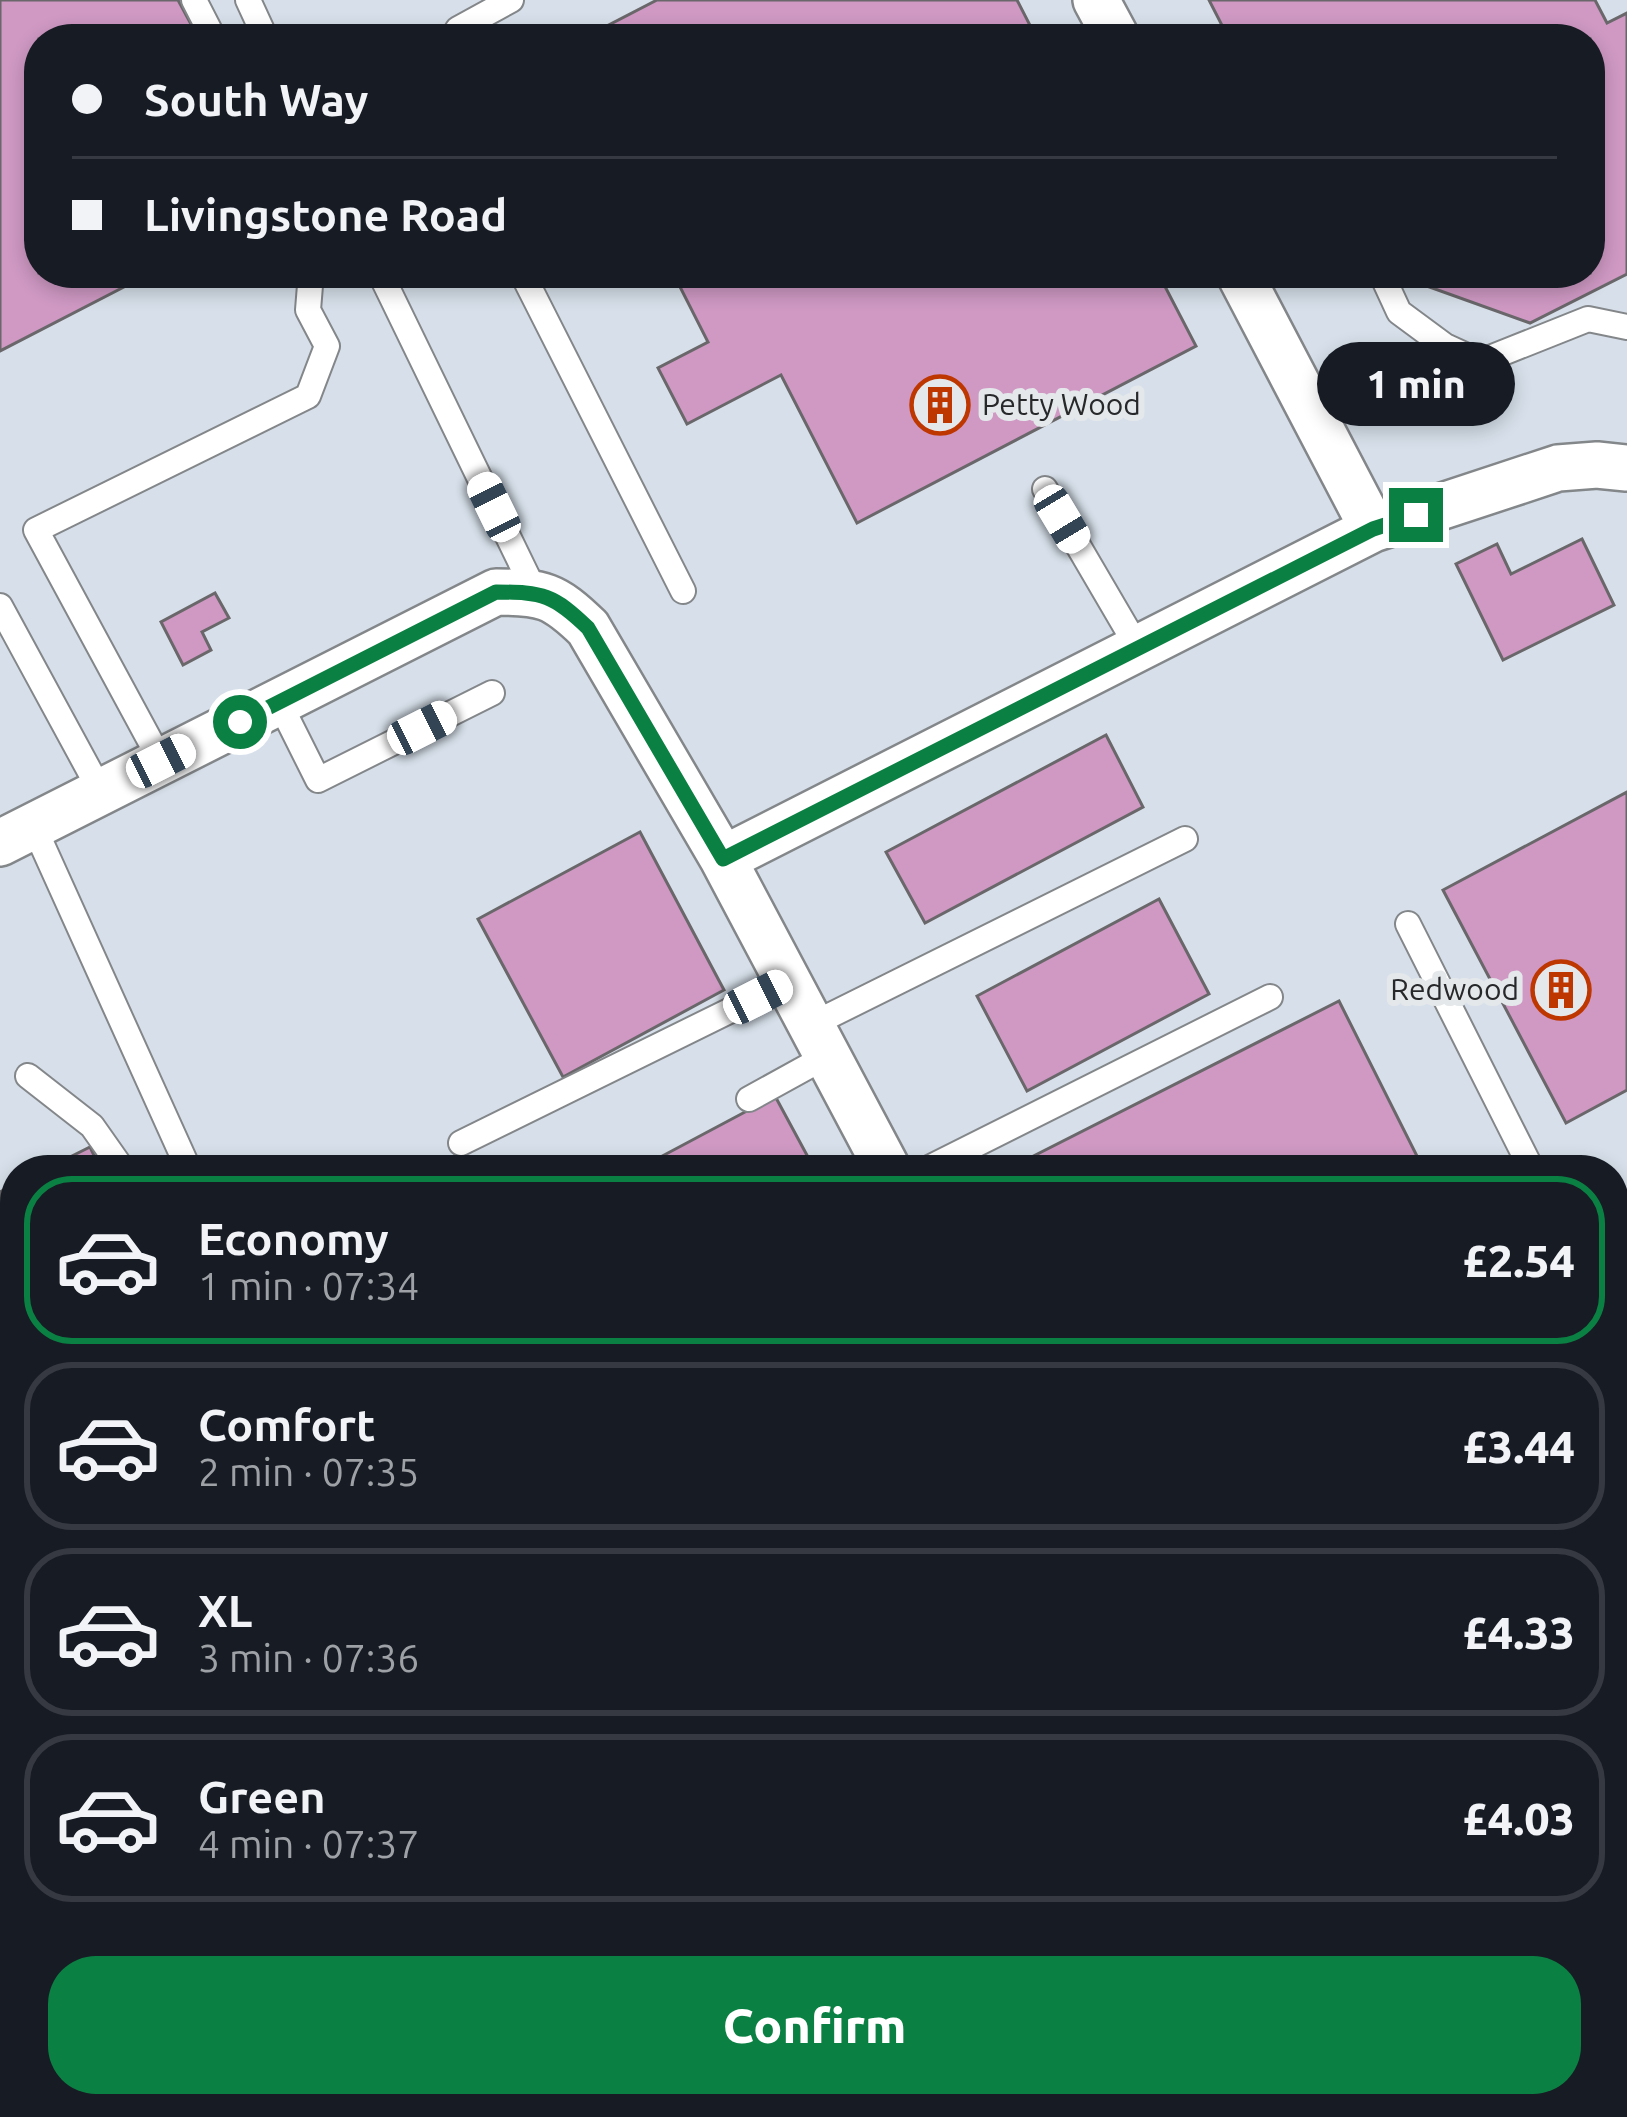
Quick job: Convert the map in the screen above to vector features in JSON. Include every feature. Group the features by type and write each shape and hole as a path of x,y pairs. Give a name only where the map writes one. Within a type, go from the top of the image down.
{"street":[{"path":"1247,288 1373,529"},
{"path":"723,859 1373,529 1558,468 1627,468"},
{"path":"17,835 496,592 535,592 565,605 588,628 723,859 880,1155"}],"lane":[{"path":"466,24 511,0"},
{"path":"161,761 36,530 308,396 327,346 308,310 310,288"},
{"path":"387,288 535,592"},
{"path":"530,288 683,591"},
{"path":"1388,288 1400,312 1445,346 1480,362 1588,319 1627,327"},
{"path":"1045,489 1138,648"},
{"path":"0,606 101,792"},
{"path":"279,702 318,779 492,693"},
{"path":"17,835 182,1155"},
{"path":"749,1099 819,1041 1185,839"},
{"path":"1408,924 1524,1155"},
{"path":"461,1142 788,982"},
{"path":"955,1155 1270,997"},
{"path":"28,1076 92,1126 112,1155"}],"shaded area":[{"path":"0,0 1627,0 1627,1155 0,1155"}],"building":[{"path":"0,0 178,0 191,24 24,24 24,288 122,288 0,351"},
{"path":"657,0 1017,0 1029,24 611,24"},
{"path":"1209,0 1595,0 1607,23 1627,13 1627,274 1605,285 1605,24 1221,24"},
{"name":"Petty Wood","path":"681,288 1166,288 1196,346 857,523 781,375 687,424 658,368 708,342"},
{"path":"1432,288 1599,288 1530,323"},
{"path":"1582,539 1614,605 1503,660 1456,564 1497,544 1511,574"},
{"path":"215,593 229,618 202,632 211,650 183,665 161,622"},
{"path":"1106,735 1143,807 925,923 886,852"},
{"name":"Redwood","path":"1627,792 1627,1090 1566,1123 1443,890"},
{"path":"640,832 724,990 563,1077 478,919"},
{"path":"1159,899 1209,994 1027,1091 977,996"},
{"path":"1339,1001 1416,1155 1036,1155"},
{"path":"775,1096 807,1155 664,1155"}],"place":[{"name":"Petty Wood","path":"940,405"},
{"name":"Redwood","path":"1561,990"}],"route":[{"path":"240,722 496,592 535,592 565,605 588,628 723,859 1373,529 1416,515"}]}
